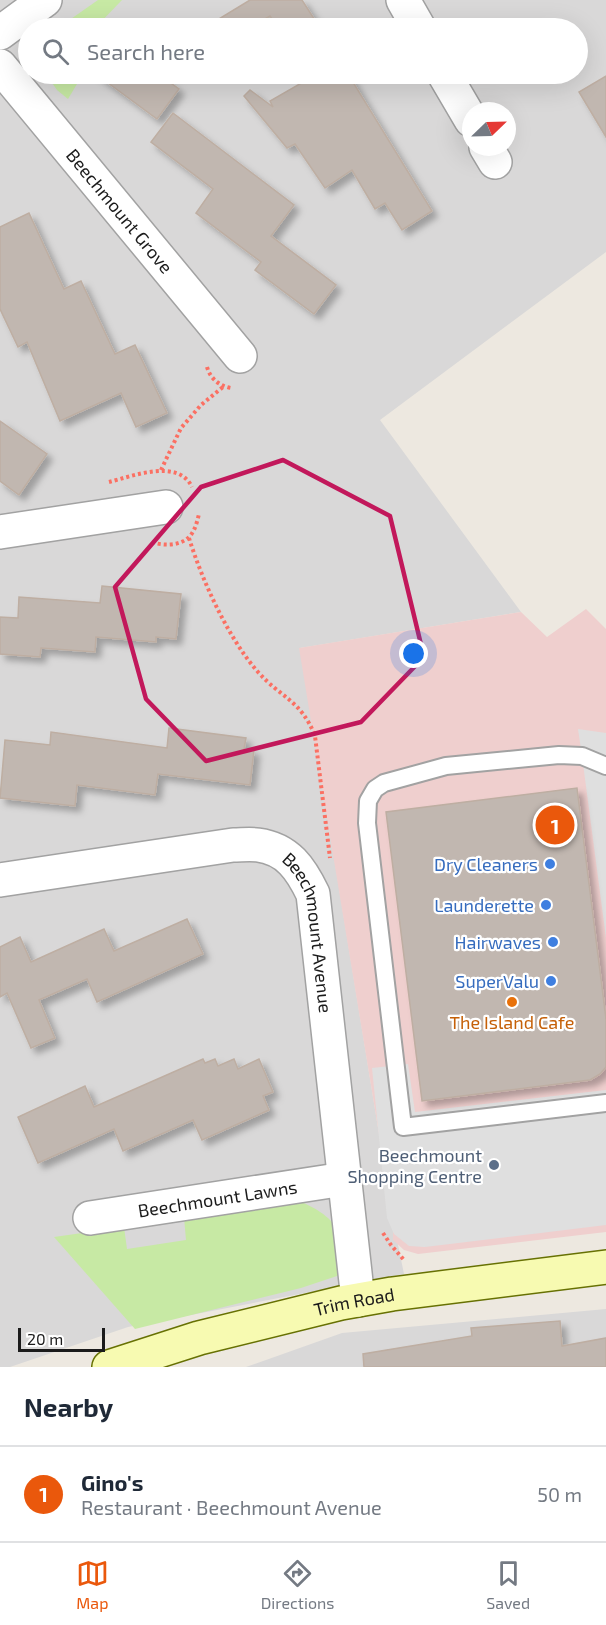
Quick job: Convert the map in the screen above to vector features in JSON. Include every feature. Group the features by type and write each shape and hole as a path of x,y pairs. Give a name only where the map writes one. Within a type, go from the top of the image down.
{"main road":[{"name":"Trim Road","path":"109,1367 199,1338 358,1300 606,1267"}],"street":[{"path":"20,18 45,0"},
{"path":"403,0 413,18"},
{"path":"0,33 18,20"},
{"name":"Beechmount Grove","path":"0,66 240,356"},
{"path":"450,84 462,105"},
{"path":"0,532 166,507"},
{"name":"Beechmount Avenue","path":"0,880 233,845 258,845 276,850 292,860 303,873 313,894 358,1300"},
{"name":"Beechmount Lawns","path":"90,1218 344,1179"}],"lane":[{"path":"606,766 582,756 559,755 446,766 384,783 375,789 368,801 367,823 403,1127 606,1103"}],"path":[{"path":"161,470 181,428 201,405 223,387"}],"highlighted area":[{"path":"283,460 390,516 424,657 361,722 206,761 146,699 115,587 201,487"}],"shaded area":[{"path":"0,0 606,0 606,252 380,420 521,612 300,648 393,1220 404,1274 128,1327 10,1367 0,1367"},
{"name":"Beechmount Shopping Centre","path":"586,609 606,629 606,1232 418,1254 404,1250 393,1240 393,1219 299,648 521,612 547,637"},
{"path":"578,729 606,733 606,938 582,756"},
{"name":"Beechmount Shopping Centre","path":"408,1064 415,1112 606,1090 606,1225 425,1247 409,1246 394,1234 387,1218 372,1068"},
{"path":"606,1309 606,1367 246,1367 342,1333"}],"green space":[{"path":"98,0 122,0 105,18 72,18"},
{"path":"53,84 77,84 68,99"},
{"path":"298,1201 320,1212 331,1221 337,1230 340,1275 301,1288 135,1329 54,1237 124,1227 127,1249 186,1240 184,1217"}],"building":[{"path":"250,0 302,0 314,18 271,18 270,16 266,18 220,18"},
{"path":"606,76 606,137 579,92"},
{"path":"110,84 172,84 179,89 157,119"},
{"path":"300,84 354,84 432,211 402,230 385,203 375,209 352,170 325,188 295,144 287,148 244,96 250,90 273,107 270,101"},
{"path":"173,113 294,205 271,236 336,285 314,314 255,270 261,262 196,213 213,189 151,142"},
{"path":"29,213 64,289 81,281 115,354 135,345 167,413 136,427 121,393 60,421 27,342 18,347 0,309 0,227"},
{"path":"0,421 47,454 19,495 0,481"},
{"path":"102,586 181,594 176,639 156,637 156,642 96,637 95,652 41,648 40,657 0,654 0,617 18,618 19,597 100,603"},
{"path":"169,728 246,738 244,749 254,750 250,785 158,774 155,795 77,785 75,806 0,798 5,740 50,745 51,732 167,748"},
{"path":"577,788 606,1019 606,1067 590,1080 422,1101 386,812"},
{"path":"187,919 203,954 97,1002 87,979 39,1000 55,1038 31,1048 7,993 0,997 0,947 20,937 31,962 104,929 114,951"},
{"path":"203,1059 205,1063 215,1059 218,1066 234,1059 238,1069 259,1059 273,1092 263,1096 269,1110 202,1140 193,1120 123,1151 114,1129 38,1163 18,1117 85,1086 94,1107"},
{"path":"560,1321 562,1346 606,1338 606,1367 364,1367 363,1354 472,1336 471,1328"}],"place":[{"name":"Gino's","path":"555,825"},
{"name":"Dry Cleaners","path":"550,864"},
{"name":"Launderette","path":"546,905"},
{"name":"Hairwaves","path":"553,942"},
{"name":"SuperValu","path":"551,981"},
{"name":"The Island Cafe","path":"512,1002"},
{"name":"Beechmount Shopping Centre","path":"494,1165"}]}
